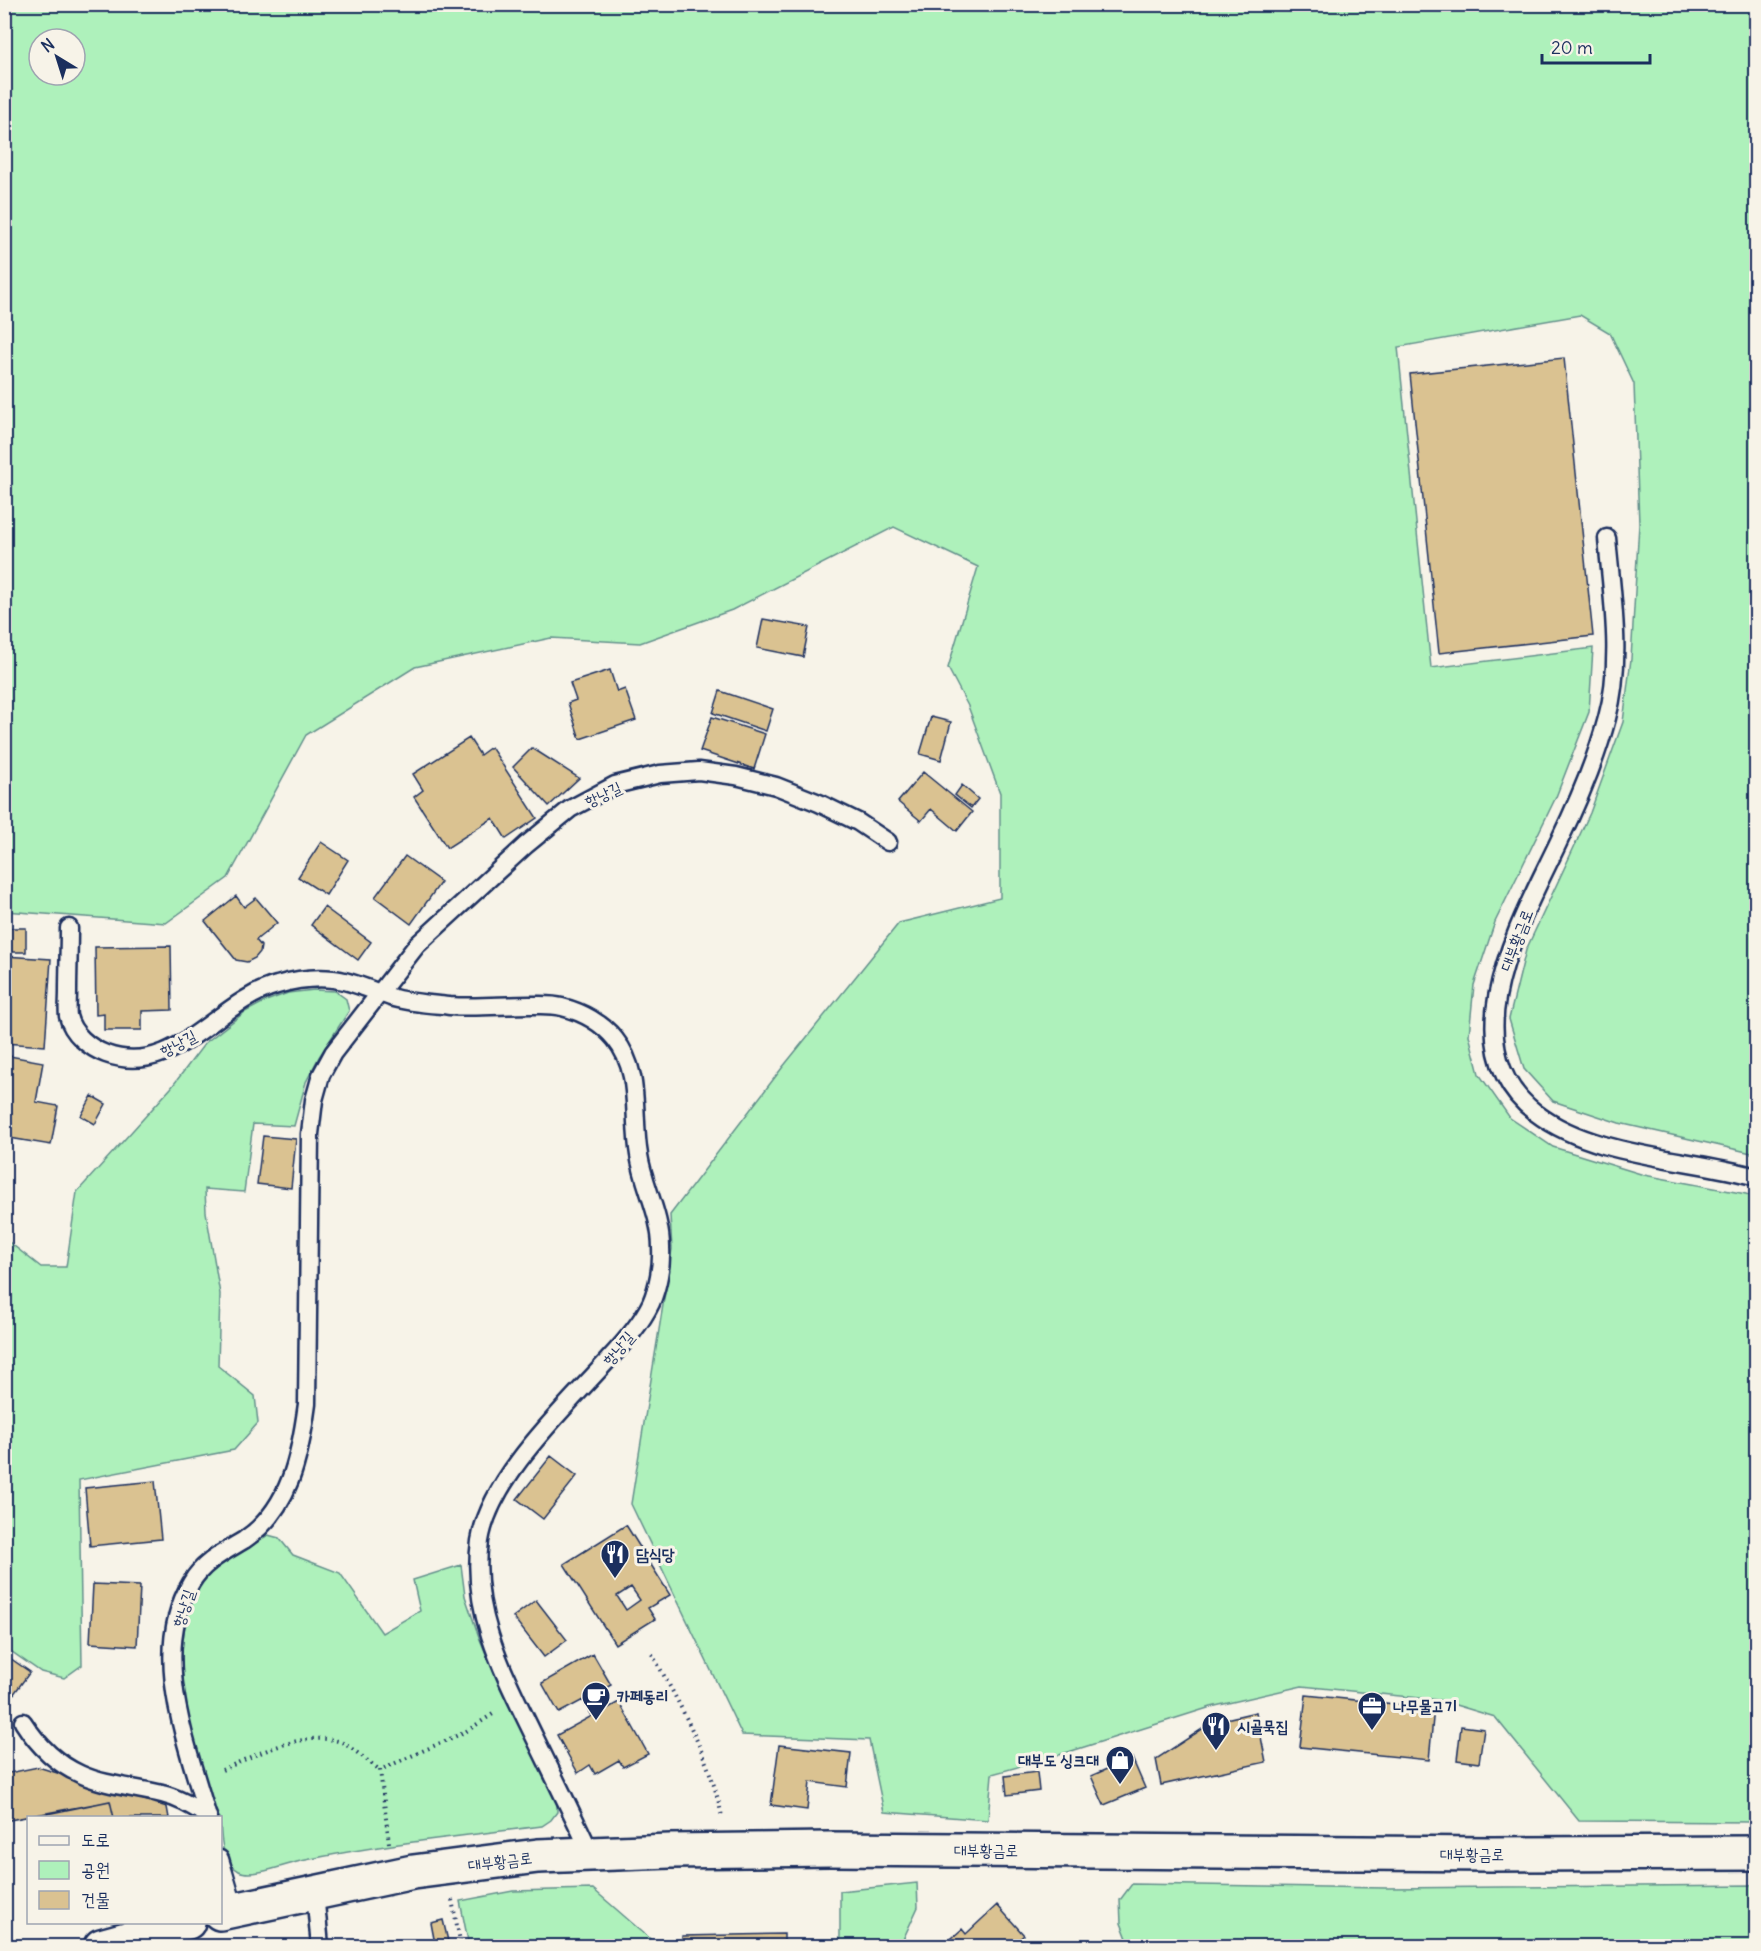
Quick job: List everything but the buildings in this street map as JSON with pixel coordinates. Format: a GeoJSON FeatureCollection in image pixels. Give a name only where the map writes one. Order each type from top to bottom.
{"type":"FeatureCollection","features":[{"type":"Feature","properties":{"kind":"main road","name":"대부황금로"},"geometry":{"type":"LineString","coordinates":[[228,1912],[392,1876],[538,1856],[729,1850],[1756,1853]]}},
{"type":"Feature","properties":{"kind":"main road"},"geometry":{"type":"LineString","coordinates":[[101,1947],[184,1924]]}},
{"type":"Feature","properties":{"kind":"lane","name":"대부황금로"},"geometry":{"type":"LineString","coordinates":[[1607,538],[1614,618],[1615,676],[1607,718],[1571,816],[1514,936],[1502,975],[1495,1012],[1496,1044],[1501,1071],[1516,1095],[1537,1114],[1565,1130],[1605,1145],[1756,1177]]}},
{"type":"Feature","properties":{"kind":"lane","name":"항낭길"},"geometry":{"type":"LineString","coordinates":[[208,1816],[180,1722],[173,1683],[172,1656],[176,1625],[182,1600],[192,1581],[208,1563],[246,1538],[266,1521],[281,1502],[302,1442],[307,1404],[310,1134],[314,1100],[321,1075],[333,1053],[417,945],[526,845],[570,809],[615,785],[660,774],[699,771],[736,776],[776,786],[819,803],[858,822],[888,842]]}},
{"type":"Feature","properties":{"kind":"lane","name":"항낭길"},"geometry":{"type":"LineString","coordinates":[[69,928],[68,1016],[74,1030],[87,1044],[121,1059],[140,1060],[161,1054],[186,1042],[253,994],[276,985],[305,980],[334,979],[420,1003],[454,1006],[558,1006],[601,1024],[618,1041],[629,1062],[634,1082],[638,1154],[658,1220],[662,1249],[652,1301],[637,1326],[508,1475],[492,1504],[481,1537],[478,1569],[485,1623],[499,1661],[591,1854]]}},
{"type":"Feature","properties":{"kind":"lane","name":"항낭길"},"geometry":{"type":"LineString","coordinates":[[23,1722],[46,1752],[80,1774],[102,1782],[171,1797],[206,1816]]}},
{"type":"Feature","properties":{"kind":"lane"},"geometry":{"type":"LineString","coordinates":[[222,1872],[228,1912]]}},
{"type":"Feature","properties":{"kind":"lane"},"geometry":{"type":"LineString","coordinates":[[315,1893],[320,1947]]}},
{"type":"Feature","properties":{"kind":"path"},"geometry":{"type":"LineString","coordinates":[[652,1654],[691,1727],[708,1770],[721,1811],[729,1850]]}},
{"type":"Feature","properties":{"kind":"path"},"geometry":{"type":"LineString","coordinates":[[380,1770],[465,1732],[516,1699]]}},
{"type":"Feature","properties":{"kind":"path"},"geometry":{"type":"LineString","coordinates":[[198,1781],[266,1750],[307,1739],[340,1741],[380,1770],[392,1876]]}},
{"type":"Feature","properties":{"kind":"path"},"geometry":{"type":"LineString","coordinates":[[451,1893],[460,1947]]}},
{"type":"Feature","properties":{"kind":"green space"},"geometry":{"type":"Polygon","coordinates":[[[4,5],[1756,5],[1756,1154],[1619,1123],[1553,1101],[1524,1069],[1509,1019],[1526,950],[1590,813],[1623,722],[1631,659],[1639,524],[1634,384],[1610,333],[1580,315],[1398,347],[1431,668],[1593,648],[1589,712],[1556,797],[1495,922],[1474,985],[1469,1035],[1479,1074],[1510,1118],[1553,1147],[1644,1175],[1746,1194],[1756,1199],[1756,1822],[1579,1821],[1495,1717],[1439,1700],[1302,1686],[1211,1707],[992,1774],[988,1820],[884,1812],[869,1740],[742,1735],[631,1504],[672,1249],[670,1215],[782,1068],[899,923],[1000,898],[1000,793],[968,706],[948,668],[978,567],[894,527],[732,610],[640,643],[551,638],[415,667],[306,735],[228,878],[166,923],[5,911],[4,5]]]}},
{"type":"Feature","properties":{"kind":"green space"},"geometry":{"type":"Polygon","coordinates":[[[314,990],[335,991],[346,999],[349,1011],[319,1057],[306,1082],[294,1126],[253,1124],[244,1192],[205,1189],[206,1212],[220,1294],[218,1366],[255,1396],[258,1423],[234,1450],[79,1480],[82,1665],[64,1678],[41,1672],[5,1647],[5,1239],[41,1267],[66,1267],[77,1192],[171,1088],[205,1043],[245,1012],[266,1001],[288,993],[314,990]]]}},
{"type":"Feature","properties":{"kind":"green space"},"geometry":{"type":"Polygon","coordinates":[[[268,1535],[279,1538],[293,1555],[340,1573],[382,1633],[420,1611],[413,1580],[461,1565],[465,1596],[479,1637],[499,1685],[557,1802],[557,1812],[551,1820],[542,1826],[361,1850],[301,1861],[261,1872],[245,1873],[233,1867],[223,1847],[222,1816],[215,1816],[198,1756],[184,1693],[182,1665],[184,1633],[190,1603],[203,1578],[225,1559],[268,1535]]]}},
{"type":"Feature","properties":{"kind":"green space"},"geometry":{"type":"Polygon","coordinates":[[[917,1883],[918,1907],[900,1946],[840,1946],[840,1891],[917,1883]]]}},
{"type":"Feature","properties":{"kind":"green space"},"geometry":{"type":"Polygon","coordinates":[[[1132,1884],[1386,1888],[1756,1885],[1756,1946],[1130,1946],[1121,1923],[1120,1900],[1132,1884]]]}},
{"type":"Feature","properties":{"kind":"green space"},"geometry":{"type":"Polygon","coordinates":[[[593,1889],[655,1943],[655,1946],[469,1946],[460,1901],[513,1891],[593,1889]]]}},
{"type":"Feature","properties":{"kind":"place","name":"담식당"},"geometry":{"type":"Point","coordinates":[615,1580]}},
{"type":"Feature","properties":{"kind":"place","name":"카페동리"},"geometry":{"type":"Point","coordinates":[596,1722]}},
{"type":"Feature","properties":{"kind":"place","name":"나무물고기"},"geometry":{"type":"Point","coordinates":[1372,1732]}},
{"type":"Feature","properties":{"kind":"place","name":"시골묵집"},"geometry":{"type":"Point","coordinates":[1216,1752]}},
{"type":"Feature","properties":{"kind":"place","name":"대부도 싱크대"},"geometry":{"type":"Point","coordinates":[1120,1786]}}]}
